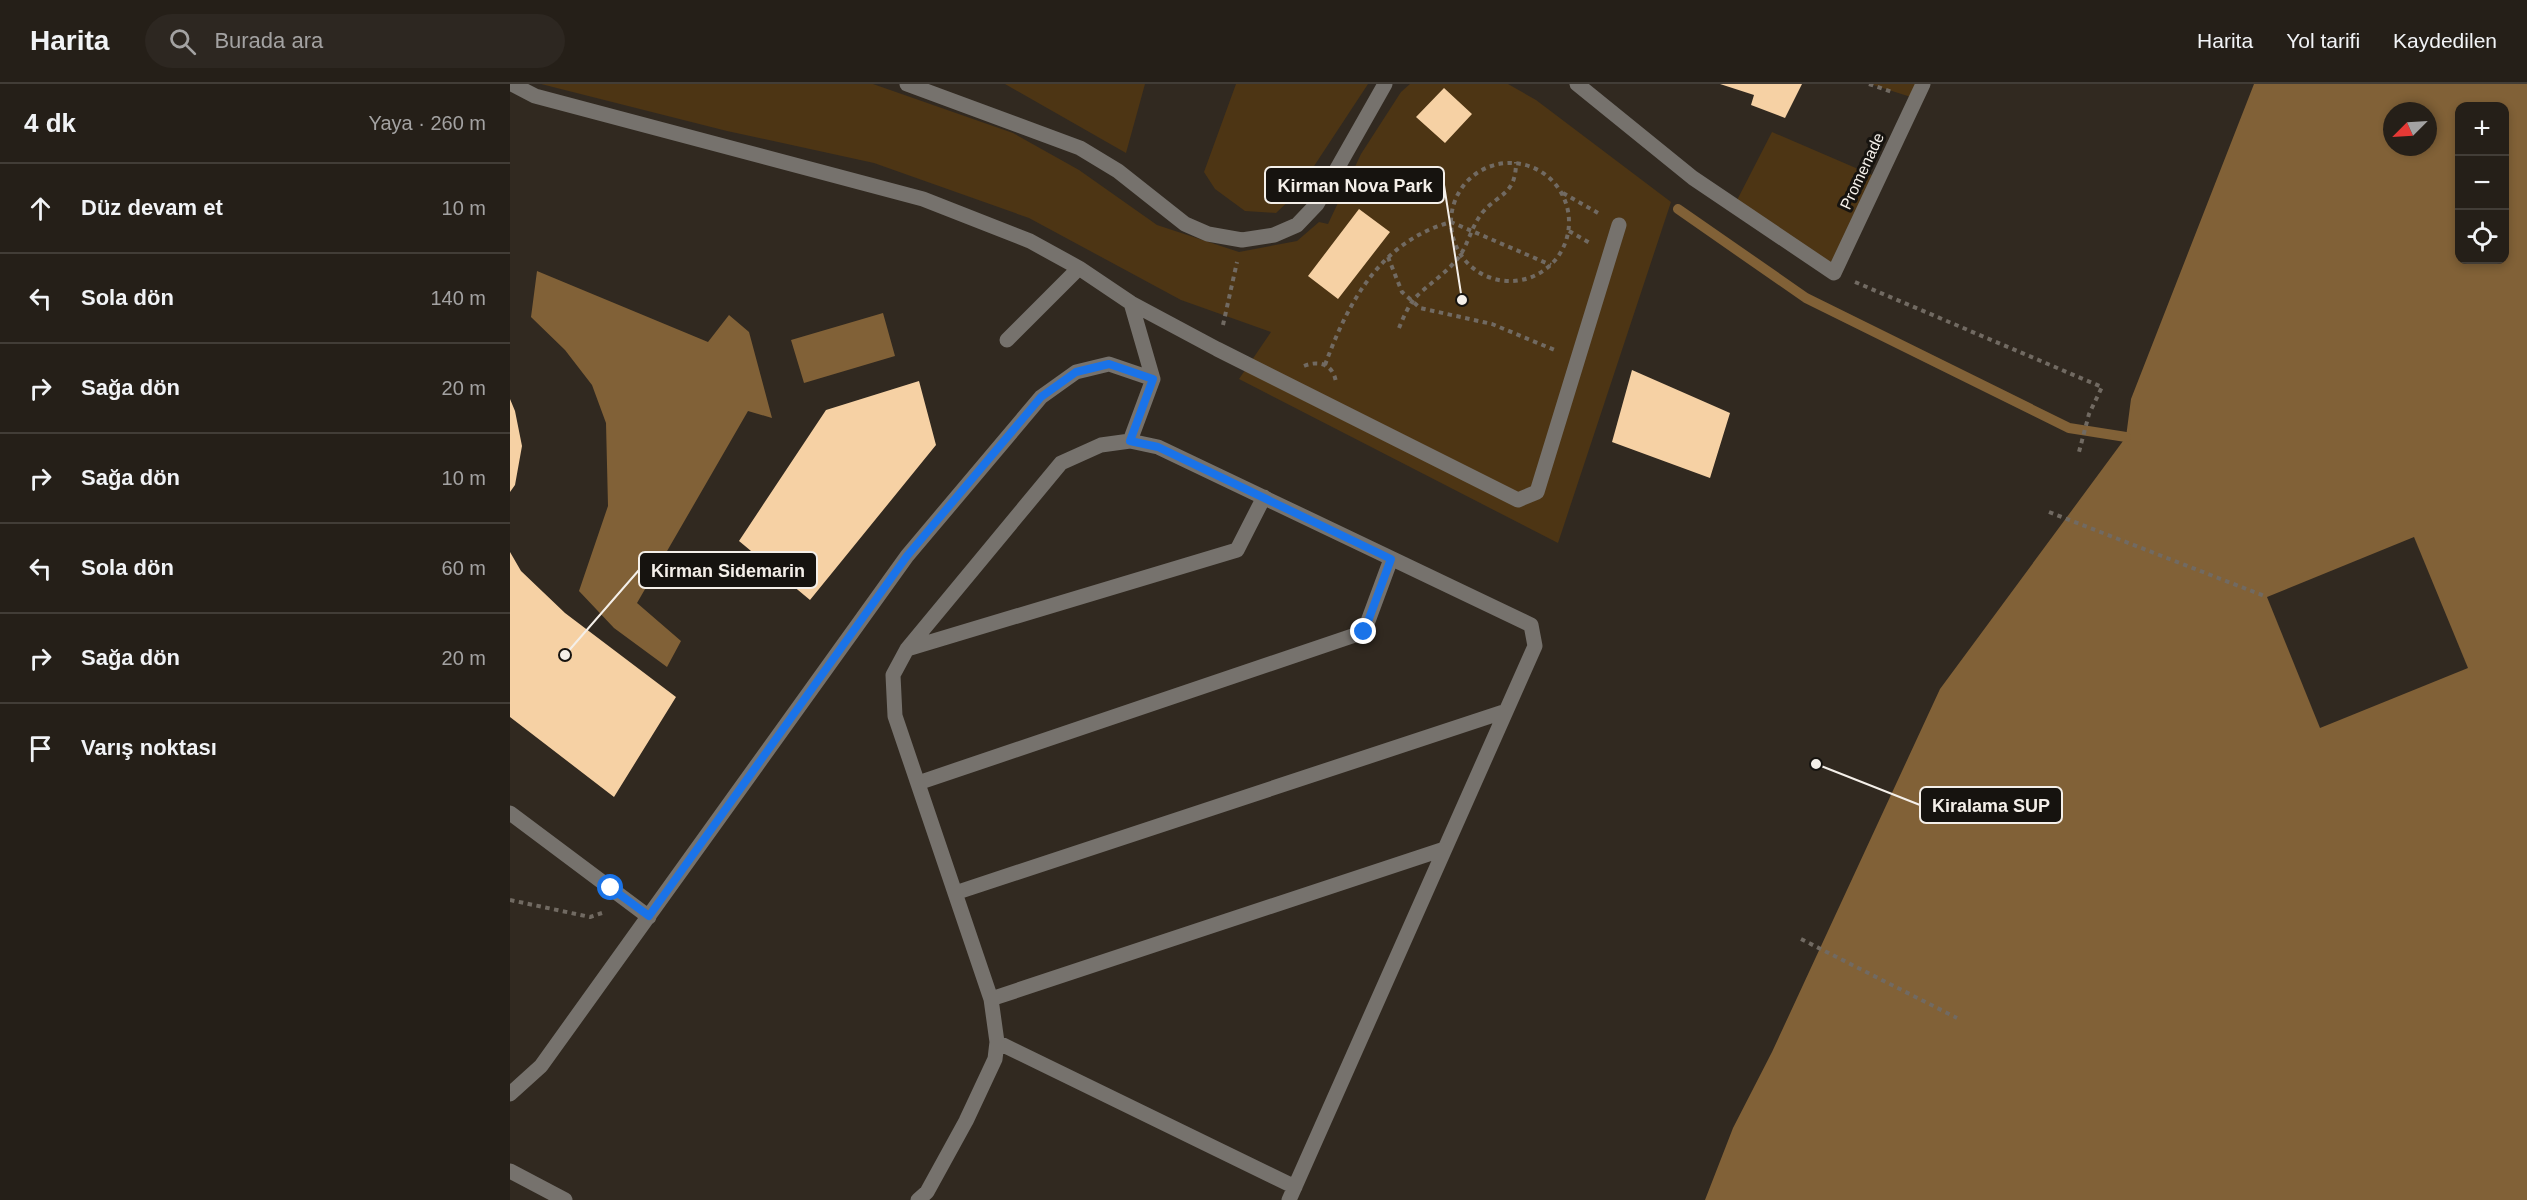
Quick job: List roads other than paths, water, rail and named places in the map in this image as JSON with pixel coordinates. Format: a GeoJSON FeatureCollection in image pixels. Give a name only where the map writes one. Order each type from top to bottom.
{"type":"FeatureCollection","features":[{"type":"Feature","properties":{"kind":"street"},"geometry":{"type":"LineString","coordinates":[[512,84],[535,96],[923,199],[1030,241],[1079,268],[1131,303],[1518,500],[1538,492],[1619,225]]}},
{"type":"Feature","properties":{"kind":"street"},"geometry":{"type":"LineString","coordinates":[[907,84],[1080,148],[1118,171],[1185,224],[1208,234],[1242,240],[1274,235],[1298,225],[1317,204],[1384,84]]}},
{"type":"Feature","properties":{"kind":"street","name":"Promenade"},"geometry":{"type":"LineString","coordinates":[[1577,84],[1693,178],[1834,273],[1923,84]]}},
{"type":"Feature","properties":{"kind":"street"},"geometry":{"type":"LineString","coordinates":[[1006,340],[1079,268]]}},
{"type":"Feature","properties":{"kind":"street"},"geometry":{"type":"LineString","coordinates":[[1130,441],[1153,379],[1131,303]]}},
{"type":"Feature","properties":{"kind":"street"},"geometry":{"type":"LineString","coordinates":[[510,1094],[541,1066],[907,556],[1041,397],[1076,372],[1109,364],[1153,379]]}},
{"type":"Feature","properties":{"kind":"street"},"geometry":{"type":"LineString","coordinates":[[918,1200],[927,1192],[966,1121],[995,1059],[997,1042],[991,999],[895,716],[893,675],[907,649],[1061,463],[1101,445],[1130,441],[1158,447],[1531,626],[1535,646],[1292,1193],[997,1042]]}},
{"type":"Feature","properties":{"kind":"street"},"geometry":{"type":"LineString","coordinates":[[907,649],[1237,550],[1264,497]]}},
{"type":"Feature","properties":{"kind":"street"},"geometry":{"type":"LineString","coordinates":[[918,783],[1364,632],[1391,559]]}},
{"type":"Feature","properties":{"kind":"street"},"geometry":{"type":"LineString","coordinates":[[955,893],[1506,711]]}},
{"type":"Feature","properties":{"kind":"street"},"geometry":{"type":"LineString","coordinates":[[510,813],[649,916]]}},
{"type":"Feature","properties":{"kind":"street"},"geometry":{"type":"LineString","coordinates":[[991,999],[1444,849]]}},
{"type":"Feature","properties":{"kind":"street"},"geometry":{"type":"LineString","coordinates":[[510,1171],[565,1200]]}},
{"type":"Feature","properties":{"kind":"waterway"},"geometry":{"type":"LineString","coordinates":[[1678,209],[1806,298],[2069,428],[2126,437]]}},
{"type":"Feature","properties":{"kind":"place","name":"Kirman Nova Park"},"geometry":{"type":"Point","coordinates":[1462,300]}},
{"type":"Feature","properties":{"kind":"place","name":"Kirman Sidemarin"},"geometry":{"type":"Point","coordinates":[565,655]}},
{"type":"Feature","properties":{"kind":"place","name":"Kiralama SUP"},"geometry":{"type":"Point","coordinates":[1816,764]}}]}
